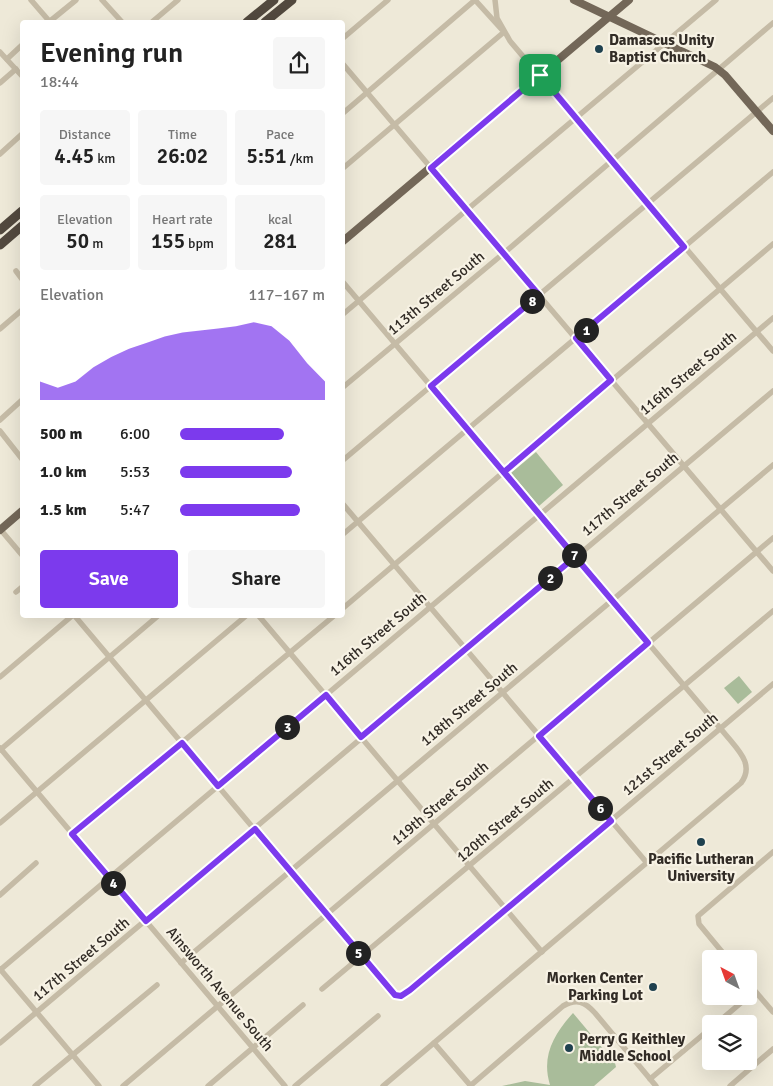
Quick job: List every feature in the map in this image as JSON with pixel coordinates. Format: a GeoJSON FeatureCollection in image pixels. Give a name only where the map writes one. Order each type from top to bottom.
{"type":"FeatureCollection","features":[{"type":"Feature","properties":{"kind":"highway"},"geometry":{"type":"LineString","coordinates":[[249,20],[274,0]]}},
{"type":"Feature","properties":{"kind":"highway"},"geometry":{"type":"LineString","coordinates":[[268,20],[292,0]]}},
{"type":"Feature","properties":{"kind":"highway"},"geometry":{"type":"LineString","coordinates":[[0,230],[20,213]]}},
{"type":"Feature","properties":{"kind":"highway"},"geometry":{"type":"LineString","coordinates":[[0,245],[20,228]]}},
{"type":"Feature","properties":{"kind":"main road"},"geometry":{"type":"LineString","coordinates":[[574,0],[718,70],[725,75],[773,131]]}},
{"type":"Feature","properties":{"kind":"main road"},"geometry":{"type":"LineString","coordinates":[[345,240],[629,0]]}},
{"type":"Feature","properties":{"kind":"main road"},"geometry":{"type":"LineString","coordinates":[[0,530],[20,513]]}},
{"type":"Feature","properties":{"kind":"street"},"geometry":{"type":"LineString","coordinates":[[32,0],[48,20]]}},
{"type":"Feature","properties":{"kind":"street"},"geometry":{"type":"LineString","coordinates":[[52,20],[76,0]]}},
{"type":"Feature","properties":{"kind":"street"},"geometry":{"type":"LineString","coordinates":[[102,0],[120,20]]}},
{"type":"Feature","properties":{"kind":"street"},"geometry":{"type":"LineString","coordinates":[[154,20],[178,0]]}},
{"type":"Feature","properties":{"kind":"street"},"geometry":{"type":"LineString","coordinates":[[345,36],[388,0]]}},
{"type":"Feature","properties":{"kind":"street"},"geometry":{"type":"LineString","coordinates":[[345,111],[475,0],[773,351]]}},
{"type":"Feature","properties":{"kind":"street"},"geometry":{"type":"LineString","coordinates":[[495,0],[497,18],[504,32]]}},
{"type":"Feature","properties":{"kind":"street"},"geometry":{"type":"LineString","coordinates":[[345,313],[716,0]]}},
{"type":"Feature","properties":{"kind":"street","name":"113th Street South"},"geometry":{"type":"LineString","coordinates":[[345,385],[773,24]]}},
{"type":"Feature","properties":{"kind":"street"},"geometry":{"type":"LineString","coordinates":[[345,166],[504,32]]}},
{"type":"Feature","properties":{"kind":"street"},"geometry":{"type":"LineString","coordinates":[[7,58],[20,47]]}},
{"type":"Feature","properties":{"kind":"street"},"geometry":{"type":"LineString","coordinates":[[0,52],[20,73]]}},
{"type":"Feature","properties":{"kind":"street"},"geometry":{"type":"LineString","coordinates":[[345,66],[773,571]]}},
{"type":"Feature","properties":{"kind":"street"},"geometry":{"type":"LineString","coordinates":[[0,83],[16,68]]}},
{"type":"Feature","properties":{"kind":"street"},"geometry":{"type":"LineString","coordinates":[[345,458],[773,98]]}},
{"type":"Feature","properties":{"kind":"street"},"geometry":{"type":"LineString","coordinates":[[0,154],[20,136]]}},
{"type":"Feature","properties":{"kind":"street"},"geometry":{"type":"LineString","coordinates":[[345,533],[773,172]]}},
{"type":"Feature","properties":{"kind":"street"},"geometry":{"type":"LineString","coordinates":[[345,606],[773,244]]}},
{"type":"Feature","properties":{"kind":"street"},"geometry":{"type":"LineString","coordinates":[[16,271],[20,276]]}},
{"type":"Feature","properties":{"kind":"street"},"geometry":{"type":"LineString","coordinates":[[345,285],[720,728],[743,757],[747,769],[746,777],[741,783],[383,1086]]}},
{"type":"Feature","properties":{"kind":"street"},"geometry":{"type":"LineString","coordinates":[[0,330],[20,312]]}},
{"type":"Feature","properties":{"kind":"street","name":"116th Street South"},"geometry":{"type":"LineString","coordinates":[[0,969],[773,318]]}},
{"type":"Feature","properties":{"kind":"street","name":"117th Street South"},"geometry":{"type":"LineString","coordinates":[[0,1043],[773,391]]}},
{"type":"Feature","properties":{"kind":"street"},"geometry":{"type":"LineString","coordinates":[[0,420],[20,402]]}},
{"type":"Feature","properties":{"kind":"street"},"geometry":{"type":"LineString","coordinates":[[0,431],[20,456]]}},
{"type":"Feature","properties":{"kind":"street","name":"118th Street South"},"geometry":{"type":"LineString","coordinates":[[181,963],[773,465]]}},
{"type":"Feature","properties":{"kind":"street"},"geometry":{"type":"LineString","coordinates":[[345,507],[647,864]]}},
{"type":"Feature","properties":{"kind":"street"},"geometry":{"type":"LineString","coordinates":[[0,530],[20,553]]}},
{"type":"Feature","properties":{"kind":"street","name":"119th Street South"},"geometry":{"type":"LineString","coordinates":[[123,1086],[773,538]]}},
{"type":"Feature","properties":{"kind":"street"},"geometry":{"type":"LineString","coordinates":[[16,592],[20,589]]}},
{"type":"Feature","properties":{"kind":"street","name":"120th Street South"},"geometry":{"type":"LineString","coordinates":[[322,989],[773,611]]}},
{"type":"Feature","properties":{"kind":"street"},"geometry":{"type":"LineString","coordinates":[[0,677],[70,618]]}},
{"type":"Feature","properties":{"kind":"street"},"geometry":{"type":"LineString","coordinates":[[76,618],[361,956]]}},
{"type":"Feature","properties":{"kind":"street"},"geometry":{"type":"LineString","coordinates":[[0,749],[155,618]]}},
{"type":"Feature","properties":{"kind":"street"},"geometry":{"type":"LineString","coordinates":[[0,823],[243,618]]}},
{"type":"Feature","properties":{"kind":"street"},"geometry":{"type":"LineString","coordinates":[[261,618],[542,952]]}},
{"type":"Feature","properties":{"kind":"street"},"geometry":{"type":"LineString","coordinates":[[72,834],[331,618]]}},
{"type":"Feature","properties":{"kind":"street","name":"121st Street South"},"geometry":{"type":"LineString","coordinates":[[361,956],[390,990],[398,996],[407,993],[773,684]]}},
{"type":"Feature","properties":{"kind":"street","name":"Ainsworth Avenue South"},"geometry":{"type":"LineString","coordinates":[[0,749],[285,1086]]}},
{"type":"Feature","properties":{"kind":"street"},"geometry":{"type":"LineString","coordinates":[[721,950],[699,924],[698,916],[773,852]]}},
{"type":"Feature","properties":{"kind":"street"},"geometry":{"type":"LineString","coordinates":[[0,895],[36,863]]}},
{"type":"Feature","properties":{"kind":"street"},"geometry":{"type":"LineString","coordinates":[[0,969],[98,1086]]}},
{"type":"Feature","properties":{"kind":"street"},"geometry":{"type":"LineString","coordinates":[[36,1086],[157,985]]}},
{"type":"Feature","properties":{"kind":"street"},"geometry":{"type":"LineString","coordinates":[[758,994],[773,1012]]}},
{"type":"Feature","properties":{"kind":"street"},"geometry":{"type":"LineString","coordinates":[[434,1043],[470,1086],[564,1006],[575,1001],[584,1002],[592,1009],[656,1086]]}},
{"type":"Feature","properties":{"kind":"street"},"geometry":{"type":"LineString","coordinates":[[208,1086],[303,1005]]}},
{"type":"Feature","properties":{"kind":"street"},"geometry":{"type":"LineString","coordinates":[[727,1015],[738,1005]]}},
{"type":"Feature","properties":{"kind":"street"},"geometry":{"type":"LineString","coordinates":[[295,1086],[378,1016]]}},
{"type":"Feature","properties":{"kind":"street"},"geometry":{"type":"LineString","coordinates":[[650,1079],[702,1036]]}},
{"type":"Feature","properties":{"kind":"street"},"geometry":{"type":"LineString","coordinates":[[730,1086],[773,1050]]}},
{"type":"Feature","properties":{"kind":"green space"},"geometry":{"type":"Polygon","coordinates":[[[536,452],[563,485],[539,506],[511,473],[536,452]]]}},
{"type":"Feature","properties":{"kind":"green space"},"geometry":{"type":"Polygon","coordinates":[[[739,676],[752,692],[738,704],[724,688],[739,676]]]}},
{"type":"Feature","properties":{"kind":"green space"},"geometry":{"type":"Polygon","coordinates":[[[573,1013],[615,1063],[616,1067],[594,1086],[502,1086],[525,1081],[550,1085],[547,1064],[548,1055],[555,1037],[573,1013]]]}},
{"type":"Feature","properties":{"kind":"place","name":"Damascus Unity Baptist Church"},"geometry":{"type":"Point","coordinates":[599,49]}},
{"type":"Feature","properties":{"kind":"place","name":"Pacific Lutheran University"},"geometry":{"type":"Point","coordinates":[701,842]}},
{"type":"Feature","properties":{"kind":"place","name":"Morken Center Parking Lot"},"geometry":{"type":"Point","coordinates":[653,987]}},
{"type":"Feature","properties":{"kind":"place","name":"Perry G Keithley Middle School"},"geometry":{"type":"Point","coordinates":[569,1048]}},
{"type":"Feature","properties":{"kind":"route"},"geometry":{"type":"LineString","coordinates":[[540,75],[431,168],[539,295],[431,386],[504,472],[648,643],[539,736],[611,821],[401,996],[395,995],[255,829],[146,921],[72,834],[182,743],[218,786],[326,695],[361,737],[575,557],[504,472],[611,380],[576,338],[684,247],[540,75]]}}]}
